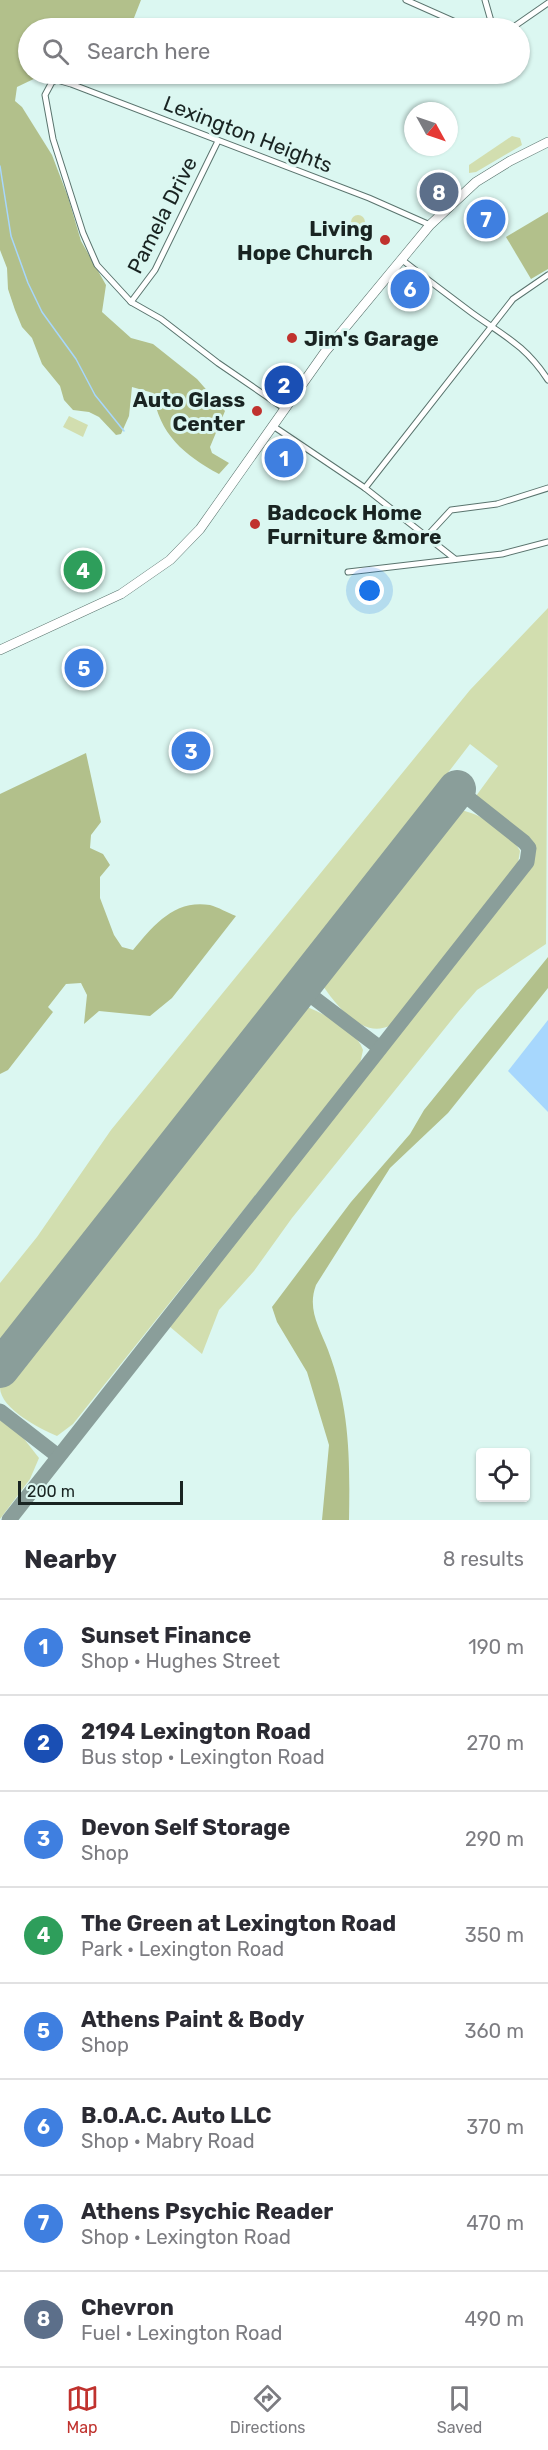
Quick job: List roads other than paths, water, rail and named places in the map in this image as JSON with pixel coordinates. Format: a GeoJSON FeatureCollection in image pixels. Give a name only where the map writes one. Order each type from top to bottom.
{"type":"FeatureCollection","features":[{"type":"Feature","properties":{"kind":"highway"},"geometry":{"type":"LineString","coordinates":[[0,650],[121,594],[153,574],[200,529],[325,352],[430,225],[454,200],[483,177],[548,142]]}},
{"type":"Feature","properties":{"kind":"street"},"geometry":{"type":"LineString","coordinates":[[406,0],[446,18]]}},
{"type":"Feature","properties":{"kind":"street"},"geometry":{"type":"LineString","coordinates":[[485,0],[491,18]]}},
{"type":"Feature","properties":{"kind":"street"},"geometry":{"type":"LineString","coordinates":[[526,18],[548,3]]}},
{"type":"Feature","properties":{"kind":"street","name":"Lexington Heights"},"geometry":{"type":"LineString","coordinates":[[51,84],[45,95],[53,139],[83,234],[97,265],[131,302],[161,319],[218,363],[285,409]]}},
{"type":"Feature","properties":{"kind":"street","name":"Lexington Heights"},"geometry":{"type":"LineString","coordinates":[[71,84],[367,197],[430,225]]}},
{"type":"Feature","properties":{"kind":"street","name":"Pamela Drive"},"geometry":{"type":"LineString","coordinates":[[131,302],[155,270],[218,141]]}},
{"type":"Feature","properties":{"kind":"street"},"geometry":{"type":"LineString","coordinates":[[401,259],[491,326],[520,344],[534,359],[548,380]]}},
{"type":"Feature","properties":{"kind":"street"},"geometry":{"type":"LineString","coordinates":[[365,488],[516,296],[548,275]]}},
{"type":"Feature","properties":{"kind":"street"},"geometry":{"type":"LineString","coordinates":[[273,426],[365,488],[455,559]]}},
{"type":"Feature","properties":{"kind":"street"},"geometry":{"type":"LineString","coordinates":[[427,536],[451,510],[497,504],[548,488]]}},
{"type":"Feature","properties":{"kind":"street"},"geometry":{"type":"LineString","coordinates":[[348,572],[502,554],[548,542]]}},
{"type":"Feature","properties":{"kind":"water"},"geometry":{"type":"Polygon","coordinates":[[[548,1020],[548,1112],[508,1071],[548,1020]]]}},
{"type":"Feature","properties":{"kind":"waterway"},"geometry":{"type":"LineString","coordinates":[[0,166],[11,236],[28,283],[42,312],[76,359],[95,395],[124,431]]}},
{"type":"Feature","properties":{"kind":"place","name":"Chevron"},"geometry":{"type":"Point","coordinates":[439,192]}},
{"type":"Feature","properties":{"kind":"place","name":"Athens Psychic Reader"},"geometry":{"type":"Point","coordinates":[486,219]}},
{"type":"Feature","properties":{"kind":"place","name":"Living Hope Church"},"geometry":{"type":"Point","coordinates":[385,240]}},
{"type":"Feature","properties":{"kind":"place","name":"B.O.A.C. Auto LLC"},"geometry":{"type":"Point","coordinates":[410,289]}},
{"type":"Feature","properties":{"kind":"place","name":"Jim's Garage"},"geometry":{"type":"Point","coordinates":[292,338]}},
{"type":"Feature","properties":{"kind":"place","name":"2194 Lexington Road"},"geometry":{"type":"Point","coordinates":[284,385]}},
{"type":"Feature","properties":{"kind":"place","name":"Auto Glass Center"},"geometry":{"type":"Point","coordinates":[257,411]}},
{"type":"Feature","properties":{"kind":"place","name":"Sunset Finance"},"geometry":{"type":"Point","coordinates":[284,458]}},
{"type":"Feature","properties":{"kind":"place","name":"Badcock Home Furniture &more"},"geometry":{"type":"Point","coordinates":[255,524]}},
{"type":"Feature","properties":{"kind":"place","name":"The Green at Lexington Road"},"geometry":{"type":"Point","coordinates":[83,570]}},
{"type":"Feature","properties":{"kind":"place","name":"Athens Paint & Body"},"geometry":{"type":"Point","coordinates":[84,668]}},
{"type":"Feature","properties":{"kind":"place","name":"Devon Self Storage"},"geometry":{"type":"Point","coordinates":[191,751]}}]}
